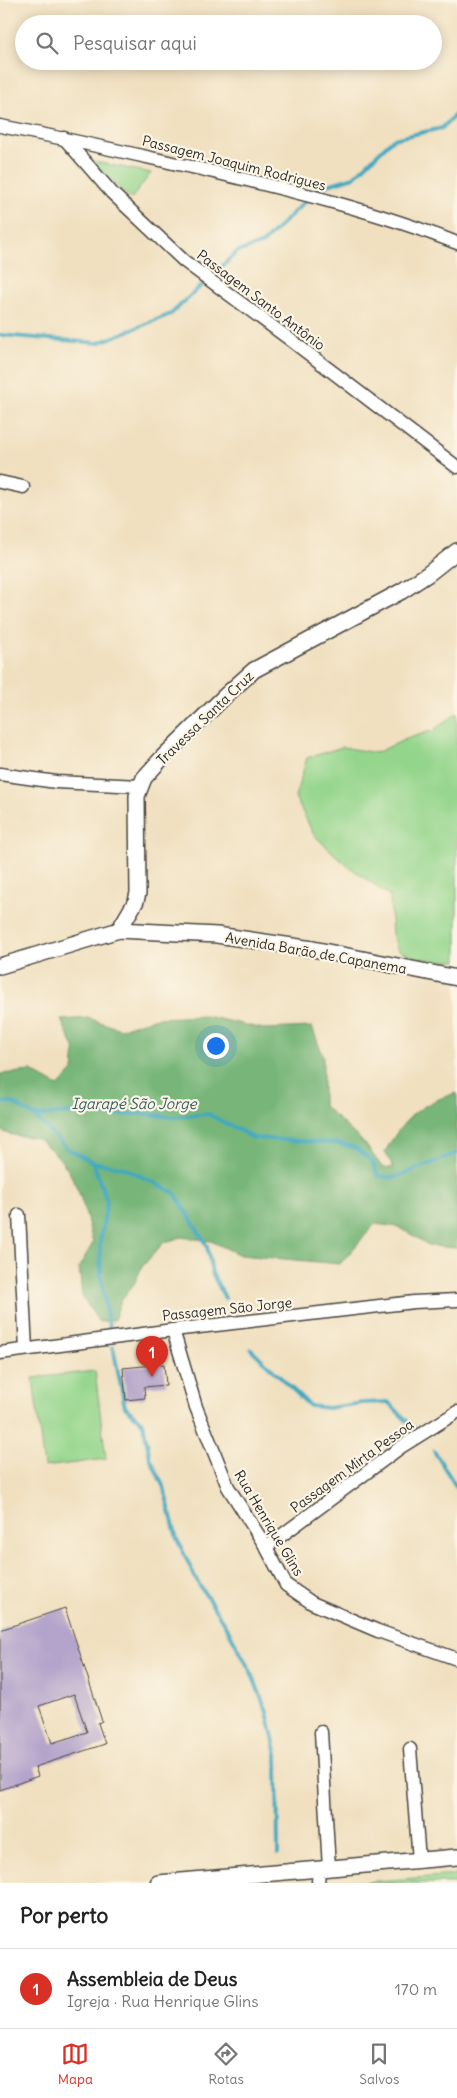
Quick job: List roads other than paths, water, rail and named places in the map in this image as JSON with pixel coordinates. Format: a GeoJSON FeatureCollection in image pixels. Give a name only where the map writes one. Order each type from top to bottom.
{"type":"FeatureCollection","features":[{"type":"Feature","properties":{"kind":"street","name":"Passagem Joaquim Rodrigues"},"geometry":{"type":"LineString","coordinates":[[0,126],[64,138],[272,186],[417,227],[457,243]]}},
{"type":"Feature","properties":{"kind":"street","name":"Passagem Santo Antônio"},"geometry":{"type":"LineString","coordinates":[[64,138],[112,193],[184,261],[457,467]]}},
{"type":"Feature","properties":{"kind":"street"},"geometry":{"type":"LineString","coordinates":[[0,482],[23,487]]}},
{"type":"Feature","properties":{"kind":"street","name":"Travessa Santa Cruz"},"geometry":{"type":"LineString","coordinates":[[140,786],[144,778],[195,724],[250,674],[285,652],[402,591],[428,574],[457,551]]}},
{"type":"Feature","properties":{"kind":"street"},"geometry":{"type":"LineString","coordinates":[[0,774],[56,782],[140,786],[137,804],[139,887],[136,901],[118,930]]}},
{"type":"Feature","properties":{"kind":"street","name":"Avenida Barão de Capanema"},"geometry":{"type":"LineString","coordinates":[[0,966],[118,930],[236,938],[313,949],[457,978]]}},
{"type":"Feature","properties":{"kind":"street"},"geometry":{"type":"LineString","coordinates":[[19,1216],[26,1349]]}},
{"type":"Feature","properties":{"kind":"street","name":"Passagem São Jorge"},"geometry":{"type":"LineString","coordinates":[[0,1352],[414,1302],[457,1300]]}},
{"type":"Feature","properties":{"kind":"street","name":"Rua Henrique Glins"},"geometry":{"type":"LineString","coordinates":[[173,1330],[196,1407],[228,1487],[266,1547],[286,1585],[312,1603],[378,1631],[457,1659]]}},
{"type":"Feature","properties":{"kind":"street","name":"Passagem Mirta Pessoa"},"geometry":{"type":"LineString","coordinates":[[266,1547],[401,1447],[457,1412]]}},
{"type":"Feature","properties":{"kind":"street"},"geometry":{"type":"LineString","coordinates":[[321,1732],[322,1873]]}},
{"type":"Feature","properties":{"kind":"street"},"geometry":{"type":"LineString","coordinates":[[410,1749],[419,1860]]}},
{"type":"Feature","properties":{"kind":"street"},"geometry":{"type":"LineString","coordinates":[[158,1883],[322,1873],[457,1857]]}},
{"type":"Feature","properties":{"kind":"waterway"},"geometry":{"type":"LineString","coordinates":[[313,193],[318,188],[354,177],[393,139],[442,128],[457,113]]}},
{"type":"Feature","properties":{"kind":"waterway"},"geometry":{"type":"LineString","coordinates":[[0,335],[98,343],[171,314],[237,252],[263,243],[308,198]]}},
{"type":"Feature","properties":{"kind":"waterway","name":"Igarapé São Jorge"},"geometry":{"type":"LineString","coordinates":[[0,1102],[13,1103],[34,1116],[72,1113],[146,1114],[174,1117],[208,1114],[254,1138],[342,1144],[356,1148],[372,1161],[378,1176],[394,1178],[457,1153]]}},
{"type":"Feature","properties":{"kind":"waterway"},"geometry":{"type":"LineString","coordinates":[[34,1116],[68,1149],[93,1162],[107,1202],[100,1242],[101,1278],[110,1332]]}},
{"type":"Feature","properties":{"kind":"waterway"},"geometry":{"type":"LineString","coordinates":[[93,1162],[124,1168],[175,1193],[207,1246],[212,1273],[225,1298]]}},
{"type":"Feature","properties":{"kind":"waterway"},"geometry":{"type":"LineString","coordinates":[[113,1347],[125,1407],[143,1423],[150,1458],[164,1488],[177,1539],[198,1583],[227,1628],[251,1672],[267,1712],[277,1755],[278,1854]]}},
{"type":"Feature","properties":{"kind":"waterway"},"geometry":{"type":"LineString","coordinates":[[251,1349],[310,1406],[328,1408],[362,1403],[388,1402],[419,1433]]}},
{"type":"Feature","properties":{"kind":"waterway"},"geometry":{"type":"LineString","coordinates":[[434,1451],[457,1488]]}},
{"type":"Feature","properties":{"kind":"place","name":"Assembleia de Deus"},"geometry":{"type":"Point","coordinates":[152,1377]}}]}
